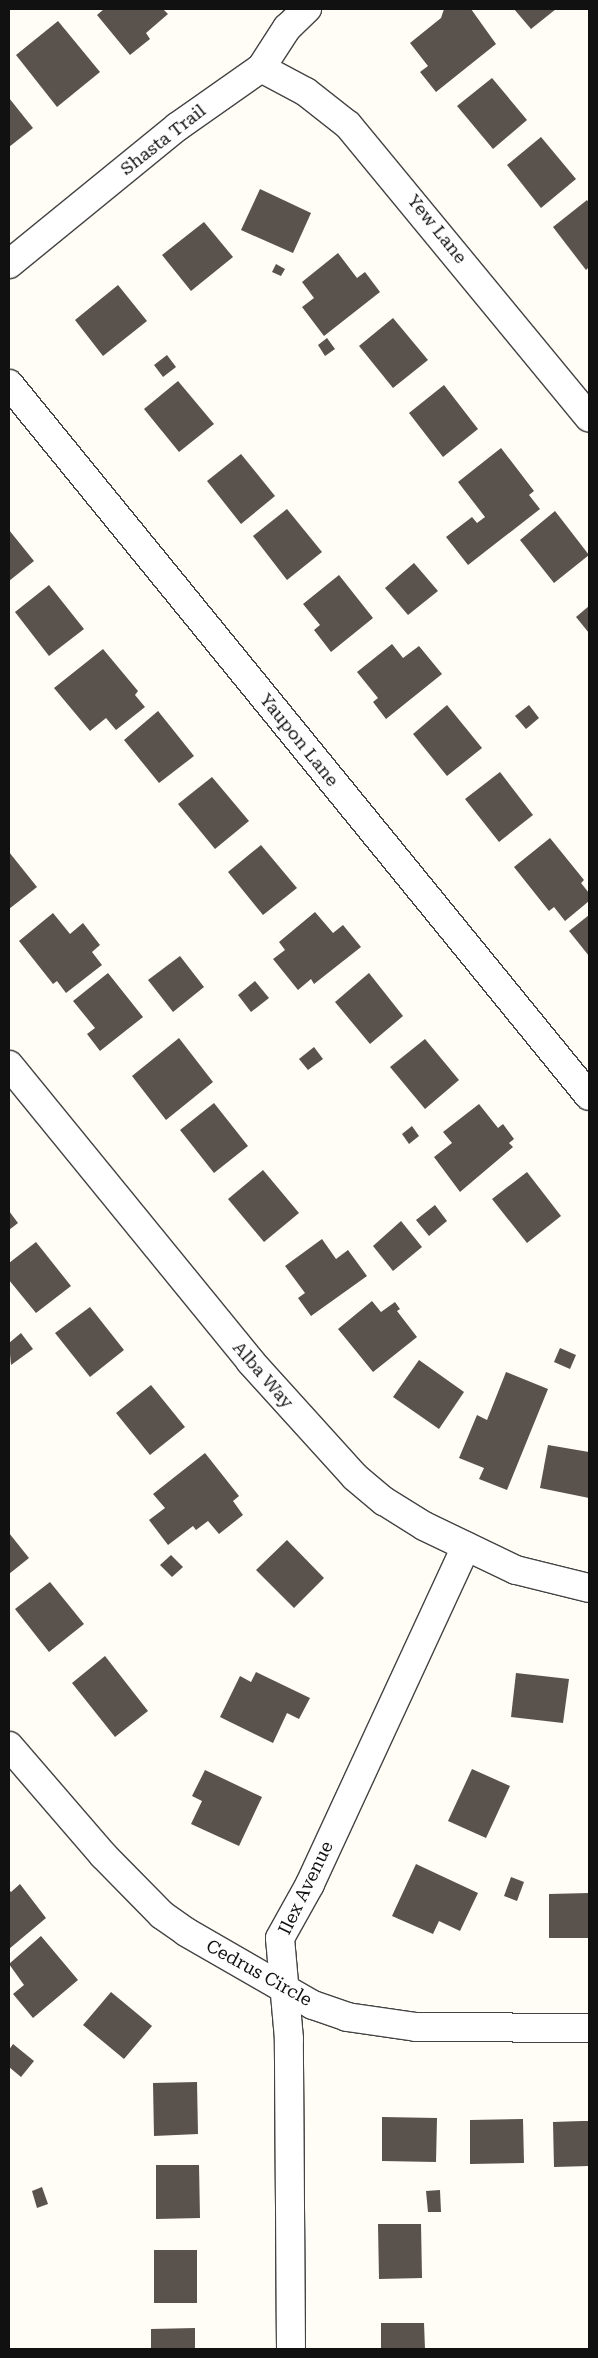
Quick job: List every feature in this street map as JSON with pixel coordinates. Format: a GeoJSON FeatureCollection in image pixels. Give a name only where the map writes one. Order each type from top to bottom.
{"type":"FeatureCollection","features":[{"type":"Feature","properties":{"kind":"street","name":"Shasta Trail"},"geometry":{"type":"LineString","coordinates":[[9,264],[177,127],[261,68],[287,28],[307,9]]}},
{"type":"Feature","properties":{"kind":"street","name":"Yew Lane"},"geometry":{"type":"LineString","coordinates":[[261,68],[306,92],[348,125],[589,417]]}},
{"type":"Feature","properties":{"kind":"street","name":"Yaupon Lane"},"geometry":{"type":"LineString","coordinates":[[9,384],[589,1096]]}},
{"type":"Feature","properties":{"kind":"street","name":"Alba Way"},"geometry":{"type":"LineString","coordinates":[[9,1065],[250,1361],[329,1452],[384,1501],[466,1546],[516,1570],[589,1588]]}},
{"type":"Feature","properties":{"kind":"street","name":"Ilex Avenue"},"geometry":{"type":"LineString","coordinates":[[291,2349],[288,2039],[280,1938],[310,1884],[466,1546]]}},
{"type":"Feature","properties":{"kind":"street","name":"Cedrus Circle"},"geometry":{"type":"LineString","coordinates":[[9,1746],[103,1855],[162,1915],[313,2005],[347,2017],[416,2028],[589,2028]]}},
{"type":"Feature","properties":{"kind":"building"},"geometry":{"type":"Polygon","coordinates":[[[104,9],[163,9],[168,14],[146,33],[150,39],[130,55],[97,15],[104,9]]]}},
{"type":"Feature","properties":{"kind":"building"},"geometry":{"type":"Polygon","coordinates":[[[444,9],[471,9],[496,44],[436,92],[420,72],[428,66],[410,43],[441,18],[444,9]]]}},
{"type":"Feature","properties":{"kind":"building"},"geometry":{"type":"Polygon","coordinates":[[[514,9],[556,9],[531,29],[514,9]]]}},
{"type":"Feature","properties":{"kind":"building"},"geometry":{"type":"Polygon","coordinates":[[[58,21],[100,72],[57,107],[16,55],[58,21]]]}},
{"type":"Feature","properties":{"kind":"building"},"geometry":{"type":"Polygon","coordinates":[[[492,78],[527,120],[493,149],[457,106],[492,78]]]}},
{"type":"Feature","properties":{"kind":"building"},"geometry":{"type":"Polygon","coordinates":[[[9,98],[33,128],[9,147],[9,98]]]}},
{"type":"Feature","properties":{"kind":"building"},"geometry":{"type":"Polygon","coordinates":[[[541,137],[576,179],[541,208],[507,165],[541,137]]]}},
{"type":"Feature","properties":{"kind":"building"},"geometry":{"type":"Polygon","coordinates":[[[260,189],[311,213],[293,253],[241,230],[260,189]]]}},
{"type":"Feature","properties":{"kind":"building"},"geometry":{"type":"Polygon","coordinates":[[[587,200],[589,203],[589,267],[586,270],[553,227],[587,200]]]}},
{"type":"Feature","properties":{"kind":"building"},"geometry":{"type":"Polygon","coordinates":[[[204,222],[233,257],[191,291],[162,255],[204,222]]]}},
{"type":"Feature","properties":{"kind":"building"},"geometry":{"type":"Polygon","coordinates":[[[338,253],[357,278],[365,272],[380,292],[324,336],[302,307],[314,298],[302,282],[338,253]]]}},
{"type":"Feature","properties":{"kind":"building"},"geometry":{"type":"Polygon","coordinates":[[[276,264],[285,269],[281,276],[272,272],[276,264]]]}},
{"type":"Feature","properties":{"kind":"building"},"geometry":{"type":"Polygon","coordinates":[[[118,285],[147,321],[103,356],[75,320],[118,285]]]}},
{"type":"Feature","properties":{"kind":"building"},"geometry":{"type":"Polygon","coordinates":[[[393,318],[428,360],[393,388],[359,346],[393,318]]]}},
{"type":"Feature","properties":{"kind":"building"},"geometry":{"type":"Polygon","coordinates":[[[327,338],[335,349],[325,356],[318,345],[327,338]]]}},
{"type":"Feature","properties":{"kind":"building"},"geometry":{"type":"Polygon","coordinates":[[[167,355],[176,367],[163,377],[154,365],[167,355]]]}},
{"type":"Feature","properties":{"kind":"building"},"geometry":{"type":"Polygon","coordinates":[[[178,381],[214,424],[179,452],[144,409],[178,381]]]}},
{"type":"Feature","properties":{"kind":"building"},"geometry":{"type":"Polygon","coordinates":[[[444,385],[478,429],[443,457],[409,413],[444,385]]]}},
{"type":"Feature","properties":{"kind":"building"},"geometry":{"type":"Polygon","coordinates":[[[501,448],[534,491],[529,495],[540,509],[468,565],[446,537],[472,517],[477,523],[485,517],[458,482],[501,448]]]}},
{"type":"Feature","properties":{"kind":"building"},"geometry":{"type":"Polygon","coordinates":[[[241,454],[275,496],[241,524],[207,481],[241,454]]]}},
{"type":"Feature","properties":{"kind":"building"},"geometry":{"type":"Polygon","coordinates":[[[287,509],[322,552],[287,580],[253,536],[287,509]]]}},
{"type":"Feature","properties":{"kind":"building"},"geometry":{"type":"Polygon","coordinates":[[[555,511],[589,555],[554,583],[520,540],[555,511]]]}},
{"type":"Feature","properties":{"kind":"building"},"geometry":{"type":"Polygon","coordinates":[[[9,530],[34,561],[9,581],[9,530]]]}},
{"type":"Feature","properties":{"kind":"building"},"geometry":{"type":"Polygon","coordinates":[[[414,563],[438,591],[408,615],[385,588],[414,563]]]}},
{"type":"Feature","properties":{"kind":"building"},"geometry":{"type":"Polygon","coordinates":[[[339,575],[373,618],[331,652],[314,630],[320,625],[303,604],[339,575]]]}},
{"type":"Feature","properties":{"kind":"building"},"geometry":{"type":"Polygon","coordinates":[[[49,585],[84,629],[49,656],[15,612],[49,585]]]}},
{"type":"Feature","properties":{"kind":"building"},"geometry":{"type":"Polygon","coordinates":[[[589,606],[589,633],[576,617],[589,606]]]}},
{"type":"Feature","properties":{"kind":"building"},"geometry":{"type":"Polygon","coordinates":[[[392,644],[403,658],[419,646],[442,674],[386,719],[373,702],[378,698],[357,672],[392,644]]]}},
{"type":"Feature","properties":{"kind":"building"},"geometry":{"type":"Polygon","coordinates":[[[103,649],[138,691],[135,695],[145,707],[116,730],[106,718],[90,731],[54,688],[103,649]]]}},
{"type":"Feature","properties":{"kind":"building"},"geometry":{"type":"Polygon","coordinates":[[[447,705],[482,748],[447,776],[413,734],[447,705]]]}},
{"type":"Feature","properties":{"kind":"building"},"geometry":{"type":"Polygon","coordinates":[[[529,705],[539,718],[526,729],[515,716],[529,705]]]}},
{"type":"Feature","properties":{"kind":"building"},"geometry":{"type":"Polygon","coordinates":[[[158,711],[194,756],[159,783],[124,740],[158,711]]]}},
{"type":"Feature","properties":{"kind":"building"},"geometry":{"type":"Polygon","coordinates":[[[500,772],[533,815],[499,842],[465,799],[500,772]]]}},
{"type":"Feature","properties":{"kind":"building"},"geometry":{"type":"Polygon","coordinates":[[[212,777],[249,821],[215,849],[178,804],[212,777]]]}},
{"type":"Feature","properties":{"kind":"building"},"geometry":{"type":"Polygon","coordinates":[[[550,838],[584,880],[581,883],[589,893],[589,901],[565,921],[554,907],[549,911],[514,867],[550,838]]]}},
{"type":"Feature","properties":{"kind":"building"},"geometry":{"type":"Polygon","coordinates":[[[261,845],[297,888],[263,915],[228,872],[261,845]]]}},
{"type":"Feature","properties":{"kind":"building"},"geometry":{"type":"Polygon","coordinates":[[[9,852],[37,887],[9,909],[9,852]]]}},
{"type":"Feature","properties":{"kind":"building"},"geometry":{"type":"Polygon","coordinates":[[[315,912],[333,933],[343,925],[361,947],[314,984],[311,979],[298,990],[273,959],[285,950],[279,942],[315,912]]]}},
{"type":"Feature","properties":{"kind":"building"},"geometry":{"type":"Polygon","coordinates":[[[53,913],[70,934],[83,923],[100,945],[92,952],[102,965],[66,993],[57,981],[53,984],[19,941],[53,913]]]}},
{"type":"Feature","properties":{"kind":"building"},"geometry":{"type":"Polygon","coordinates":[[[589,915],[589,956],[569,931],[589,915]]]}},
{"type":"Feature","properties":{"kind":"building"},"geometry":{"type":"Polygon","coordinates":[[[180,956],[204,987],[173,1012],[148,980],[180,956]]]}},
{"type":"Feature","properties":{"kind":"building"},"geometry":{"type":"Polygon","coordinates":[[[108,973],[143,1017],[100,1051],[87,1034],[95,1028],[73,1001],[108,973]]]}},
{"type":"Feature","properties":{"kind":"building"},"geometry":{"type":"Polygon","coordinates":[[[369,973],[403,1016],[370,1044],[335,1002],[369,973]]]}},
{"type":"Feature","properties":{"kind":"building"},"geometry":{"type":"Polygon","coordinates":[[[255,981],[269,998],[251,1012],[238,995],[255,981]]]}},
{"type":"Feature","properties":{"kind":"building"},"geometry":{"type":"Polygon","coordinates":[[[179,1038],[213,1082],[166,1120],[132,1076],[179,1038]]]}},
{"type":"Feature","properties":{"kind":"building"},"geometry":{"type":"Polygon","coordinates":[[[425,1039],[459,1080],[425,1109],[390,1067],[425,1039]]]}},
{"type":"Feature","properties":{"kind":"building"},"geometry":{"type":"Polygon","coordinates":[[[314,1047],[323,1059],[308,1070],[299,1059],[314,1047]]]}},
{"type":"Feature","properties":{"kind":"building"},"geometry":{"type":"Polygon","coordinates":[[[214,1103],[248,1146],[214,1173],[180,1130],[214,1103]]]}},
{"type":"Feature","properties":{"kind":"building"},"geometry":{"type":"Polygon","coordinates":[[[479,1104],[498,1128],[503,1124],[514,1139],[509,1143],[513,1147],[460,1192],[434,1157],[452,1143],[443,1132],[479,1104]]]}},
{"type":"Feature","properties":{"kind":"building"},"geometry":{"type":"Polygon","coordinates":[[[412,1126],[419,1136],[409,1144],[402,1134],[412,1126]]]}},
{"type":"Feature","properties":{"kind":"building"},"geometry":{"type":"Polygon","coordinates":[[[263,1170],[299,1213],[264,1242],[228,1199],[263,1170]]]}},
{"type":"Feature","properties":{"kind":"building"},"geometry":{"type":"Polygon","coordinates":[[[527,1172],[561,1216],[527,1243],[492,1199],[527,1172]]]}},
{"type":"Feature","properties":{"kind":"building"},"geometry":{"type":"Polygon","coordinates":[[[435,1205],[447,1221],[429,1236],[416,1220],[435,1205]]]}},
{"type":"Feature","properties":{"kind":"building"},"geometry":{"type":"Polygon","coordinates":[[[9,1211],[18,1223],[9,1230],[9,1211]]]}},
{"type":"Feature","properties":{"kind":"building"},"geometry":{"type":"Polygon","coordinates":[[[401,1221],[422,1247],[393,1271],[373,1246],[401,1221]]]}},
{"type":"Feature","properties":{"kind":"building"},"geometry":{"type":"Polygon","coordinates":[[[322,1239],[336,1259],[348,1250],[367,1276],[311,1316],[298,1298],[305,1293],[285,1266],[322,1239]]]}},
{"type":"Feature","properties":{"kind":"building"},"geometry":{"type":"Polygon","coordinates":[[[36,1242],[71,1286],[36,1313],[9,1280],[9,1263],[36,1242]]]}},
{"type":"Feature","properties":{"kind":"building"},"geometry":{"type":"Polygon","coordinates":[[[372,1301],[381,1312],[395,1302],[400,1309],[397,1311],[417,1337],[373,1372],[338,1329],[372,1301]]]}},
{"type":"Feature","properties":{"kind":"building"},"geometry":{"type":"Polygon","coordinates":[[[90,1307],[124,1350],[90,1377],[55,1333],[90,1307]]]}},
{"type":"Feature","properties":{"kind":"building"},"geometry":{"type":"Polygon","coordinates":[[[21,1333],[33,1349],[11,1365],[9,1343],[21,1333]]]}},
{"type":"Feature","properties":{"kind":"building"},"geometry":{"type":"Polygon","coordinates":[[[560,1348],[576,1355],[570,1369],[554,1362],[560,1348]]]}},
{"type":"Feature","properties":{"kind":"building"},"geometry":{"type":"Polygon","coordinates":[[[419,1360],[464,1392],[439,1429],[393,1397],[419,1360]]]}},
{"type":"Feature","properties":{"kind":"building"},"geometry":{"type":"Polygon","coordinates":[[[506,1372],[548,1389],[507,1490],[479,1479],[484,1468],[459,1458],[477,1415],[487,1420],[506,1372]]]}},
{"type":"Feature","properties":{"kind":"building"},"geometry":{"type":"Polygon","coordinates":[[[151,1385],[185,1427],[150,1455],[116,1413],[151,1385]]]}},
{"type":"Feature","properties":{"kind":"building"},"geometry":{"type":"Polygon","coordinates":[[[548,1445],[589,1452],[589,1498],[540,1488],[548,1445]]]}},
{"type":"Feature","properties":{"kind":"building"},"geometry":{"type":"Polygon","coordinates":[[[205,1453],[239,1496],[233,1501],[243,1515],[219,1534],[208,1521],[196,1530],[193,1526],[168,1545],[149,1520],[165,1508],[153,1494],[205,1453]]]}},
{"type":"Feature","properties":{"kind":"building"},"geometry":{"type":"Polygon","coordinates":[[[9,1533],[29,1558],[9,1574],[9,1533]]]}},
{"type":"Feature","properties":{"kind":"building"},"geometry":{"type":"Polygon","coordinates":[[[287,1540],[324,1578],[294,1608],[256,1570],[287,1540]]]}},
{"type":"Feature","properties":{"kind":"building"},"geometry":{"type":"Polygon","coordinates":[[[171,1555],[183,1567],[172,1577],[160,1565],[171,1555]]]}},
{"type":"Feature","properties":{"kind":"building"},"geometry":{"type":"Polygon","coordinates":[[[50,1582],[84,1624],[49,1652],[15,1609],[50,1582]]]}},
{"type":"Feature","properties":{"kind":"building"},"geometry":{"type":"Polygon","coordinates":[[[105,1656],[148,1711],[115,1737],[72,1683],[105,1656]]]}},
{"type":"Feature","properties":{"kind":"building"},"geometry":{"type":"Polygon","coordinates":[[[256,1672],[310,1698],[299,1719],[287,1713],[273,1743],[220,1717],[240,1676],[251,1682],[256,1672]]]}},
{"type":"Feature","properties":{"kind":"building"},"geometry":{"type":"Polygon","coordinates":[[[516,1673],[569,1679],[563,1723],[511,1717],[516,1673]]]}},
{"type":"Feature","properties":{"kind":"building"},"geometry":{"type":"Polygon","coordinates":[[[472,1769],[510,1786],[486,1838],[448,1821],[472,1769]]]}},
{"type":"Feature","properties":{"kind":"building"},"geometry":{"type":"Polygon","coordinates":[[[205,1770],[262,1797],[239,1846],[191,1824],[202,1801],[192,1796],[205,1770]]]}},
{"type":"Feature","properties":{"kind":"building"},"geometry":{"type":"Polygon","coordinates":[[[416,1864],[478,1893],[460,1931],[439,1921],[433,1934],[392,1916],[416,1864]]]}},
{"type":"Feature","properties":{"kind":"building"},"geometry":{"type":"Polygon","coordinates":[[[511,1877],[524,1882],[517,1901],[504,1896],[511,1877]]]}},
{"type":"Feature","properties":{"kind":"building"},"geometry":{"type":"Polygon","coordinates":[[[20,1884],[46,1918],[9,1949],[9,1890],[11,1892],[20,1884]]]}},
{"type":"Feature","properties":{"kind":"building"},"geometry":{"type":"Polygon","coordinates":[[[589,1893],[589,1938],[549,1938],[549,1894],[589,1893]]]}},
{"type":"Feature","properties":{"kind":"building"},"geometry":{"type":"Polygon","coordinates":[[[41,1936],[78,1980],[33,2018],[13,1994],[24,1985],[9,1964],[41,1936]]]}},
{"type":"Feature","properties":{"kind":"building"},"geometry":{"type":"Polygon","coordinates":[[[111,1992],[152,2026],[124,2059],[83,2025],[111,1992]]]}},
{"type":"Feature","properties":{"kind":"building"},"geometry":{"type":"Polygon","coordinates":[[[13,2044],[34,2061],[21,2077],[9,2067],[9,2050],[13,2044]]]}},
{"type":"Feature","properties":{"kind":"building"},"geometry":{"type":"Polygon","coordinates":[[[197,2082],[198,2134],[154,2136],[153,2083],[197,2082]]]}},
{"type":"Feature","properties":{"kind":"building"},"geometry":{"type":"Polygon","coordinates":[[[382,2117],[437,2118],[436,2162],[382,2161],[382,2117]]]}},
{"type":"Feature","properties":{"kind":"building"},"geometry":{"type":"Polygon","coordinates":[[[523,2119],[524,2163],[470,2164],[470,2120],[523,2119]]]}},
{"type":"Feature","properties":{"kind":"building"},"geometry":{"type":"Polygon","coordinates":[[[589,2121],[589,2166],[554,2167],[553,2122],[589,2121]]]}},
{"type":"Feature","properties":{"kind":"building"},"geometry":{"type":"Polygon","coordinates":[[[156,2165],[199,2165],[200,2218],[156,2219],[156,2165]]]}},
{"type":"Feature","properties":{"kind":"building"},"geometry":{"type":"Polygon","coordinates":[[[42,2187],[48,2204],[37,2208],[32,2191],[42,2187]]]}},
{"type":"Feature","properties":{"kind":"building"},"geometry":{"type":"Polygon","coordinates":[[[440,2190],[441,2212],[428,2212],[426,2191],[440,2190]]]}},
{"type":"Feature","properties":{"kind":"building"},"geometry":{"type":"Polygon","coordinates":[[[378,2224],[421,2224],[422,2278],[379,2279],[378,2224]]]}},
{"type":"Feature","properties":{"kind":"building"},"geometry":{"type":"Polygon","coordinates":[[[154,2250],[197,2250],[197,2303],[154,2303],[154,2250]]]}},
{"type":"Feature","properties":{"kind":"building"},"geometry":{"type":"Polygon","coordinates":[[[381,2323],[424,2323],[425,2349],[381,2349],[381,2323]]]}},
{"type":"Feature","properties":{"kind":"building"},"geometry":{"type":"Polygon","coordinates":[[[195,2328],[195,2349],[151,2349],[151,2329],[195,2328]]]}}]}
